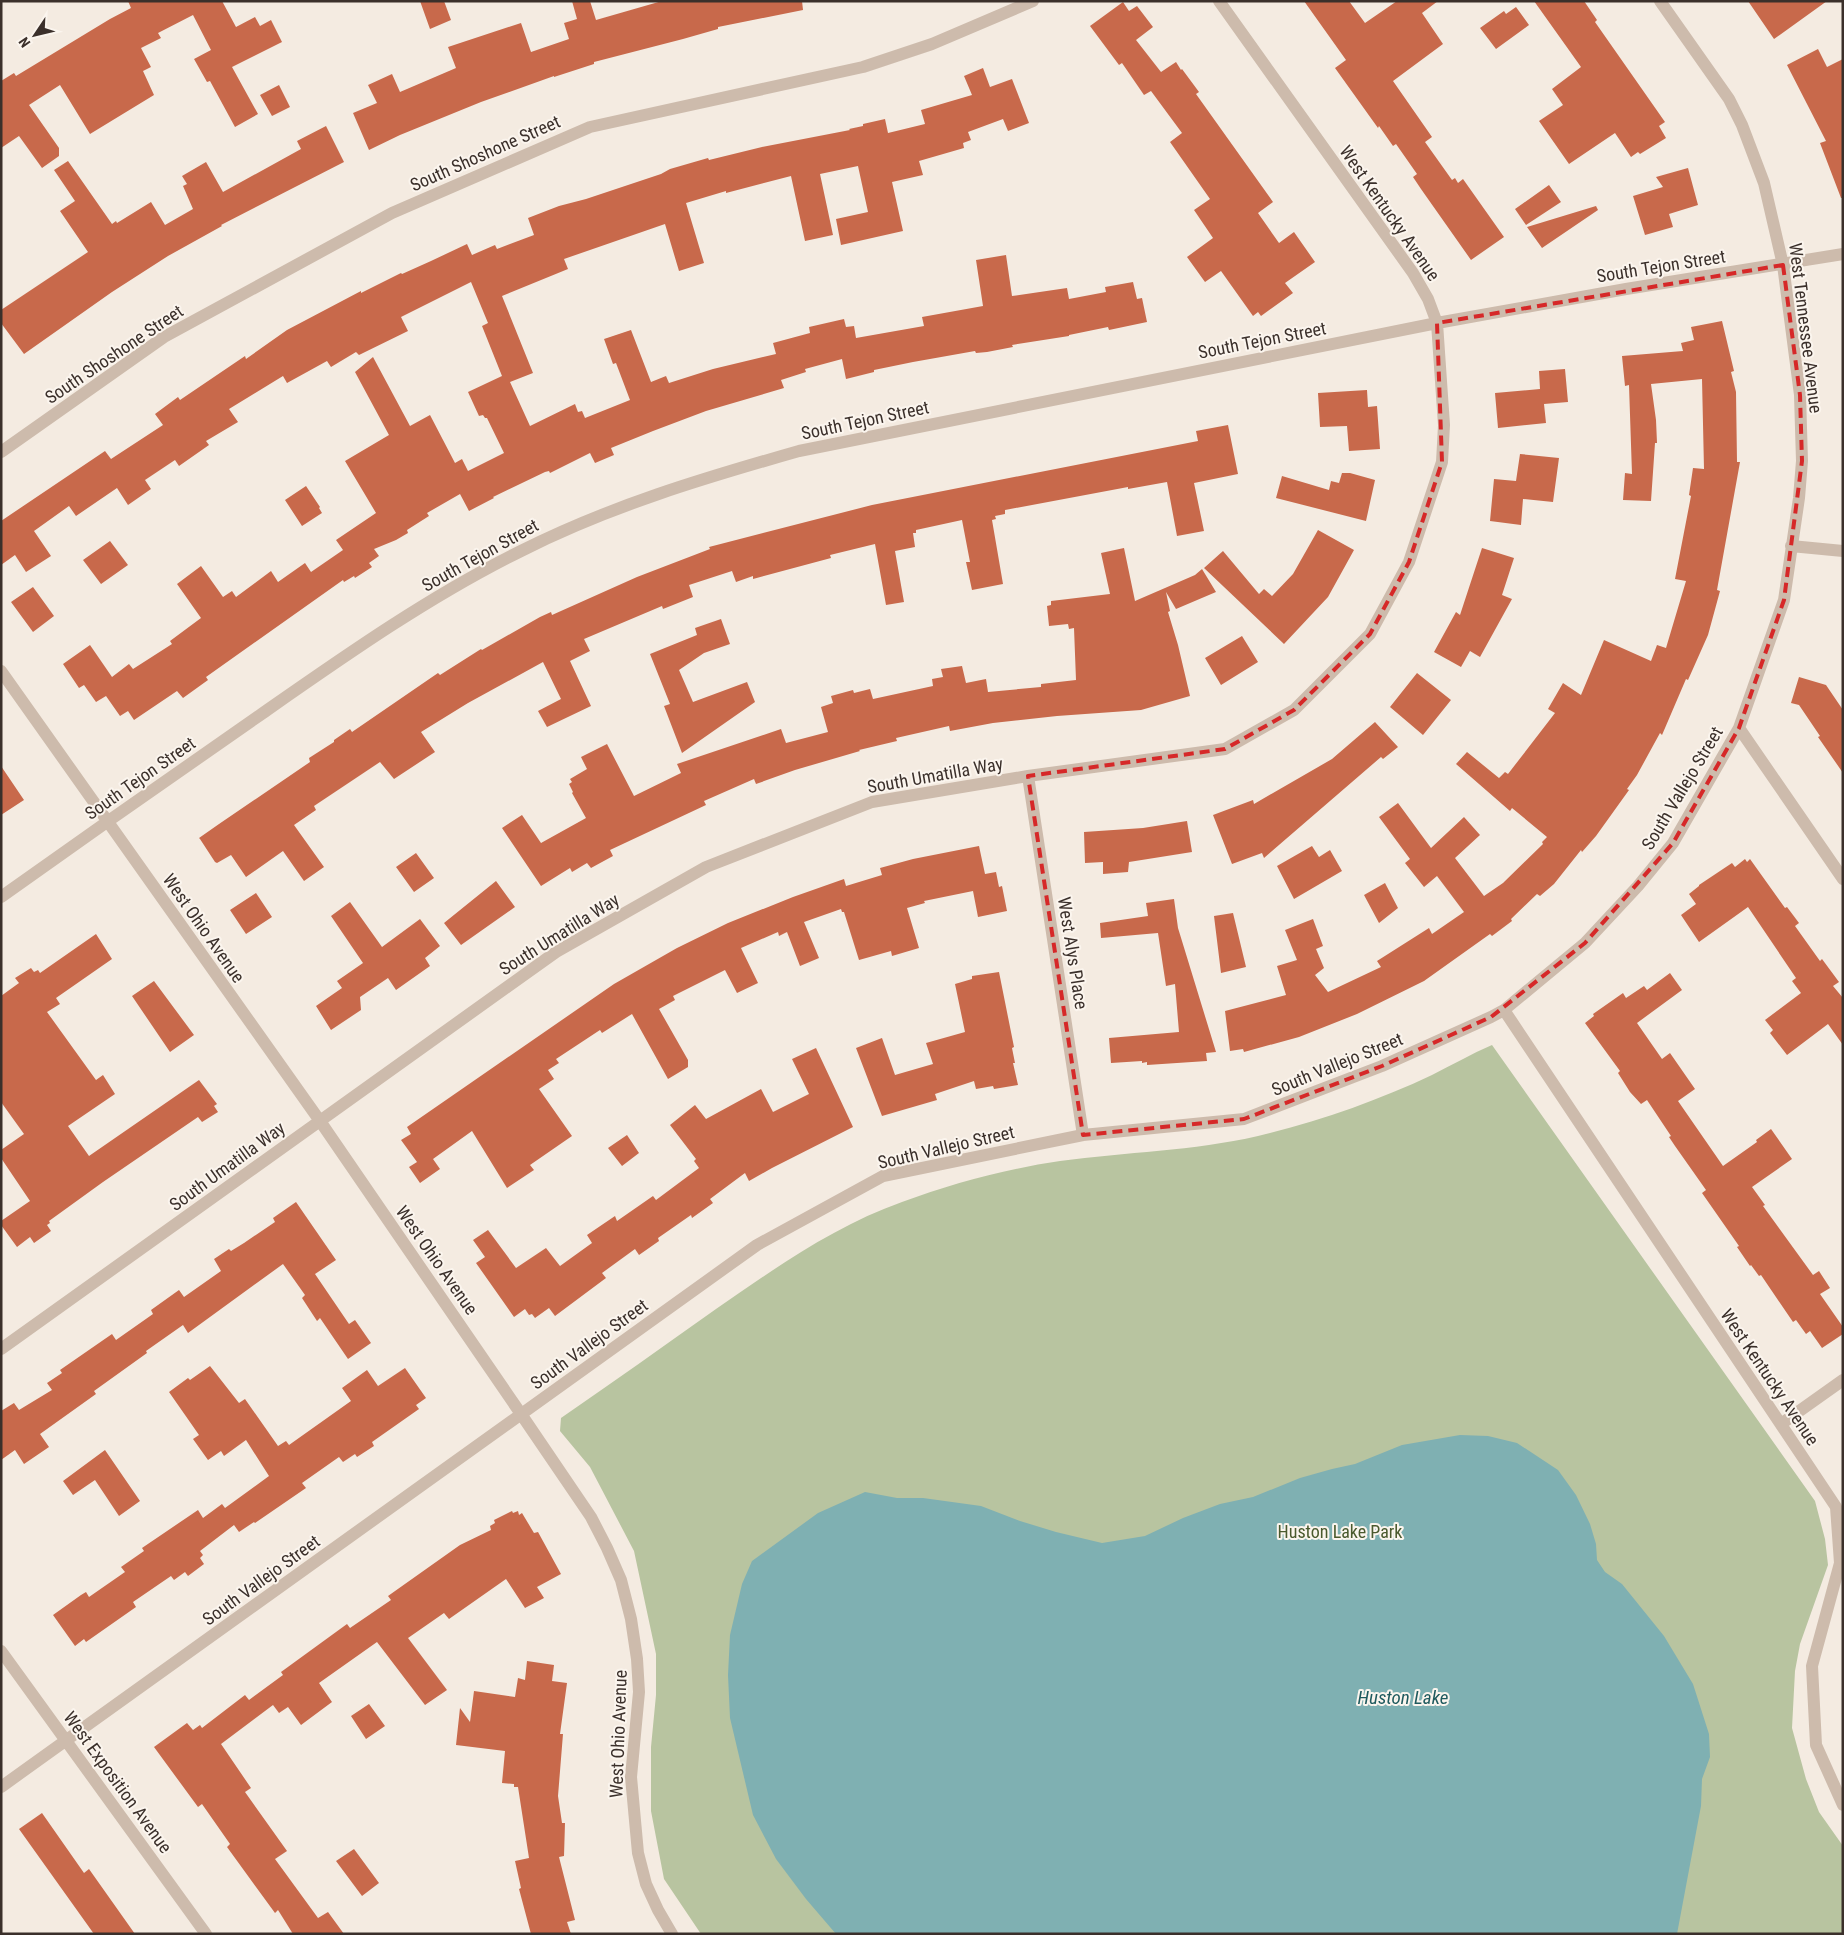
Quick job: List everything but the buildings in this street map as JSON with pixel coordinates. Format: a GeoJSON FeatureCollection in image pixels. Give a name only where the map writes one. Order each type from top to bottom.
{"type":"FeatureCollection","features":[{"type":"Feature","properties":{"kind":"street","name":"South Shoshone Street"},"geometry":{"type":"LineString","coordinates":[[1,452],[164,337],[392,213],[590,127],[862,67],[932,44],[1033,1]]}},
{"type":"Feature","properties":{"kind":"street","name":"West Kentucky Avenue"},"geometry":{"type":"LineString","coordinates":[[1219,1],[1413,273],[1428,298],[1437,323],[1444,425],[1442,462],[1410,562],[1370,634],[1294,710],[1225,749]]}},
{"type":"Feature","properties":{"kind":"street","name":"West Tennessee Avenue"},"geometry":{"type":"LineString","coordinates":[[1660,1],[1729,99],[1742,126],[1764,183],[1783,265],[1800,395],[1802,461],[1799,498],[1791,546]]}},
{"type":"Feature","properties":{"kind":"street","name":"South Tejon Street"},"geometry":{"type":"LineString","coordinates":[[1,897],[362,644],[452,588],[522,550],[607,512],[699,480],[800,451],[1437,323],[1626,289],[1843,254]]}},
{"type":"Feature","properties":{"kind":"street"},"geometry":{"type":"LineString","coordinates":[[1791,546],[1843,551]]}},
{"type":"Feature","properties":{"kind":"street","name":"South Vallejo Street"},"geometry":{"type":"LineString","coordinates":[[1,1787],[757,1245],[883,1176],[1083,1135],[1244,1119],[1382,1066],[1504,1010],[1585,943],[1638,886],[1673,843],[1739,728],[1784,600],[1791,546]]}},
{"type":"Feature","properties":{"kind":"street","name":"West Ohio Avenue"},"geometry":{"type":"LineString","coordinates":[[1,671],[320,1121],[522,1414],[590,1517],[607,1548],[621,1580],[631,1618],[640,1692],[631,1777],[638,1853],[646,1884],[672,1934]]}},
{"type":"Feature","properties":{"kind":"street"},"geometry":{"type":"LineString","coordinates":[[1739,728],[1843,879]]}},
{"type":"Feature","properties":{"kind":"street","name":"South Umatilla Way"},"geometry":{"type":"LineString","coordinates":[[1,1349],[556,952],[706,867],[872,802],[1028,776],[1225,749]]}},
{"type":"Feature","properties":{"kind":"street","name":"West Alys Place"},"geometry":{"type":"LineString","coordinates":[[1028,776],[1083,1135]]}},
{"type":"Feature","properties":{"kind":"street","name":"West Kentucky Avenue"},"geometry":{"type":"LineString","coordinates":[[1504,1010],[1836,1507],[1840,1563],[1812,1666],[1816,1745],[1843,1805]]}},
{"type":"Feature","properties":{"kind":"street"},"geometry":{"type":"LineString","coordinates":[[1781,1424],[1843,1380]]}},
{"type":"Feature","properties":{"kind":"street","name":"West Exposition Avenue"},"geometry":{"type":"LineString","coordinates":[[1,1651],[206,1934]]}},
{"type":"Feature","properties":{"kind":"highlighted area"},"geometry":{"type":"Polygon","coordinates":[[[1783,265],[1800,395],[1802,461],[1784,600],[1739,728],[1673,843],[1585,943],[1491,1017],[1382,1066],[1244,1119],[1083,1135],[1028,776],[1225,749],[1294,710],[1370,634],[1409,562],[1442,462],[1437,323],[1783,265]]]}},
{"type":"Feature","properties":{"kind":"green space","name":"Huston Lake Park"},"geometry":{"type":"Polygon","coordinates":[[[1492,1045],[1815,1501],[1825,1539],[1828,1565],[1800,1644],[1795,1671],[1792,1728],[1806,1779],[1819,1812],[1843,1846],[1843,1934],[701,1934],[664,1879],[651,1811],[651,1747],[656,1695],[656,1654],[634,1551],[590,1467],[560,1431],[561,1418],[782,1264],[852,1223],[877,1212],[980,1177],[1020,1168],[1060,1161],[1209,1145],[1258,1136],[1346,1110],[1390,1094],[1492,1045]]]}},
{"type":"Feature","properties":{"kind":"water","name":"Huston Lake"},"geometry":{"type":"Polygon","coordinates":[[[1460,1435],[1488,1436],[1517,1443],[1558,1470],[1576,1495],[1590,1524],[1596,1544],[1597,1560],[1605,1572],[1622,1584],[1664,1636],[1693,1684],[1709,1734],[1710,1757],[1702,1779],[1701,1806],[1677,1934],[836,1934],[806,1899],[776,1859],[753,1815],[730,1718],[728,1675],[730,1635],[742,1584],[752,1561],[818,1513],[865,1492],[897,1498],[923,1498],[981,1506],[1020,1521],[1102,1543],[1145,1536],[1183,1518],[1220,1504],[1253,1497],[1300,1478],[1355,1464],[1402,1445],[1460,1435]]]}}]}
